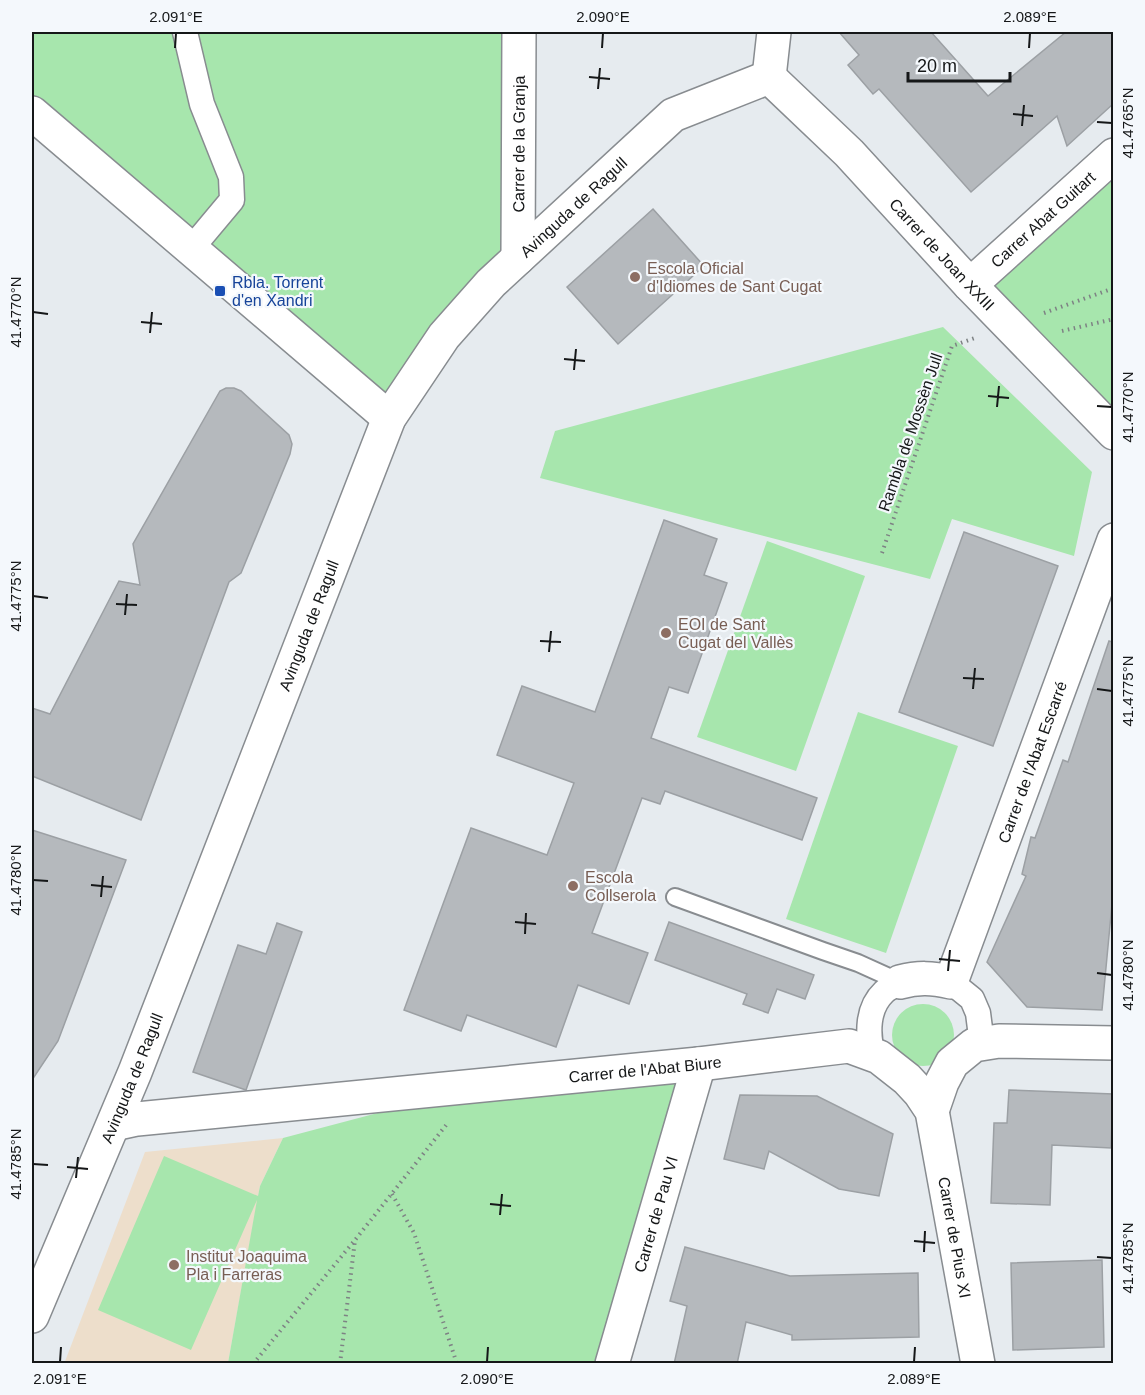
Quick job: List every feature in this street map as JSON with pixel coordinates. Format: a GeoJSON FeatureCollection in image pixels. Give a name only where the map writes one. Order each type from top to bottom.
{"type":"FeatureCollection","features":[{"type":"Feature","properties":{"kind":"street"},"geometry":{"type":"LineString","coordinates":[[185,32],[202,104],[231,177],[232,200],[191,249]]}},
{"type":"Feature","properties":{"kind":"street","name":"Carrer de la Granja"},"geometry":{"type":"LineString","coordinates":[[518,258],[519,32]]}},
{"type":"Feature","properties":{"kind":"street"},"geometry":{"type":"LineString","coordinates":[[769,77],[774,32]]}},
{"type":"Feature","properties":{"kind":"street","name":"Avinguda de Ragull"},"geometry":{"type":"LineString","coordinates":[[32,1316],[114,1124],[389,418],[444,336],[491,283],[673,115],[769,77]]}},
{"type":"Feature","properties":{"kind":"street","name":"Carrer de Joan XXIII"},"geometry":{"type":"LineString","coordinates":[[769,77],[849,153],[970,285],[1113,433]]}},
{"type":"Feature","properties":{"kind":"street"},"geometry":{"type":"LineString","coordinates":[[32,113],[389,418]]}},
{"type":"Feature","properties":{"kind":"street","name":"Carrer Abat Guitart"},"geometry":{"type":"LineString","coordinates":[[970,285],[1113,155]]}},
{"type":"Feature","properties":{"kind":"street","name":"Carrer de l'Abat Escarré"},"geometry":{"type":"LineString","coordinates":[[951,982],[1113,540]]}},
{"type":"Feature","properties":{"kind":"street"},"geometry":{"type":"LineString","coordinates":[[873,1055],[868,1030],[870,1017],[876,1004],[884,992],[900,982],[914,979],[932,978],[951,982],[972,999],[978,1013],[982,1044]]}},
{"type":"Feature","properties":{"kind":"street"},"geometry":{"type":"LineString","coordinates":[[932,1111],[942,1082],[952,1063],[974,1045],[999,1041],[1113,1043]]}},
{"type":"Feature","properties":{"kind":"street","name":"Carrer de l'Abat Biure"},"geometry":{"type":"LineString","coordinates":[[114,1124],[148,1118],[476,1087],[849,1046],[879,1058],[907,1079],[932,1111]]}},
{"type":"Feature","properties":{"kind":"street","name":"Carrer de Pau VI"},"geometry":{"type":"LineString","coordinates":[[612,1364],[699,1064]]}},
{"type":"Feature","properties":{"kind":"street","name":"Carrer de Pius XI"},"geometry":{"type":"LineString","coordinates":[[932,1111],[978,1364]]}},
{"type":"Feature","properties":{"kind":"lane"},"geometry":{"type":"LineString","coordinates":[[675,897],[858,963],[900,982]]}},
{"type":"Feature","properties":{"kind":"path","name":"Rambla de Mossèn Jull"},"geometry":{"type":"LineString","coordinates":[[882,553],[952,346],[1113,288]]}},
{"type":"Feature","properties":{"kind":"path"},"geometry":{"type":"LineString","coordinates":[[253,1364],[476,1087]]}},
{"type":"Feature","properties":{"kind":"path"},"geometry":{"type":"LineString","coordinates":[[392,1194],[414,1233],[458,1364]]}},
{"type":"Feature","properties":{"kind":"path"},"geometry":{"type":"LineString","coordinates":[[340,1364],[355,1240]]}},
{"type":"Feature","properties":{"kind":"shaded area","name":"Institut Joaquima Pla i Farreras"},"geometry":{"type":"Polygon","coordinates":[[[283,1138],[260,1186],[228,1363],[64,1364],[145,1152],[283,1138]]]}},
{"type":"Feature","properties":{"kind":"green space"},"geometry":{"type":"Polygon","coordinates":[[[32,32],[517,32],[518,258],[389,418],[32,113],[32,32]]]}},
{"type":"Feature","properties":{"kind":"green space"},"geometry":{"type":"Polygon","coordinates":[[[1113,158],[1113,433],[970,285],[1113,158]]]}},
{"type":"Feature","properties":{"kind":"green space"},"geometry":{"type":"Polygon","coordinates":[[[943,327],[1092,472],[1074,556],[952,519],[930,579],[540,478],[555,431],[943,327]]]}},
{"type":"Feature","properties":{"kind":"green space"},"geometry":{"type":"Polygon","coordinates":[[[767,541],[865,576],[796,771],[697,737],[767,541]]]}},
{"type":"Feature","properties":{"kind":"green space"},"geometry":{"type":"Polygon","coordinates":[[[858,712],[958,746],[886,953],[786,919],[858,712]]]}},
{"type":"Feature","properties":{"kind":"green space"},"geometry":{"type":"Polygon","coordinates":[[[917,1004],[929,1004],[945,1013],[952,1023],[954,1035],[952,1047],[945,1057],[929,1066],[917,1066],[906,1061],[897,1052],[892,1041],[892,1029],[897,1018],[906,1009],[917,1004]]]}},
{"type":"Feature","properties":{"kind":"green space"},"geometry":{"type":"Polygon","coordinates":[[[699,1064],[613,1363],[228,1363],[257,1200],[191,1350],[98,1310],[164,1156],[258,1196],[260,1186],[283,1138],[476,1087],[699,1064]]]}},
{"type":"Feature","properties":{"kind":"building"},"geometry":{"type":"Polygon","coordinates":[[[839,32],[931,32],[988,96],[1066,32],[1113,32],[1113,104],[1067,146],[1057,116],[971,192],[879,89],[873,94],[848,65],[859,55],[839,32]]]}},
{"type":"Feature","properties":{"kind":"building","name":"Escola Oficial d'Idiomes de Sant Cugat"},"geometry":{"type":"Polygon","coordinates":[[[653,209],[704,266],[618,344],[567,287],[653,209]]]}},
{"type":"Feature","properties":{"kind":"building"},"geometry":{"type":"Polygon","coordinates":[[[226,388],[241,391],[289,435],[292,444],[290,454],[241,573],[229,582],[141,820],[32,776],[32,708],[50,714],[119,581],[140,585],[133,544],[220,391],[226,388]]]}},
{"type":"Feature","properties":{"kind":"building","name":"Escola Collserola"},"geometry":{"type":"Polygon","coordinates":[[[664,520],[717,539],[704,575],[727,583],[688,693],[669,687],[651,738],[817,798],[802,840],[665,791],[660,804],[642,798],[592,933],[648,953],[629,1004],[578,985],[556,1047],[467,1015],[461,1031],[404,1010],[471,828],[547,855],[574,783],[497,755],[522,686],[595,712],[664,520]]]}},
{"type":"Feature","properties":{"kind":"building"},"geometry":{"type":"Polygon","coordinates":[[[964,532],[1058,566],[993,746],[899,712],[964,532]]]}},
{"type":"Feature","properties":{"kind":"building"},"geometry":{"type":"Polygon","coordinates":[[[1109,641],[1113,642],[1113,904],[1102,1010],[1027,1007],[987,962],[1026,876],[1022,874],[1031,837],[1035,838],[1063,760],[1068,762],[1109,641]]]}},
{"type":"Feature","properties":{"kind":"building"},"geometry":{"type":"Polygon","coordinates":[[[32,830],[126,860],[58,1041],[32,1080],[32,830]]]}},
{"type":"Feature","properties":{"kind":"building"},"geometry":{"type":"Polygon","coordinates":[[[669,922],[814,975],[805,999],[777,989],[768,1013],[743,1004],[747,994],[655,960],[669,922]]]}},
{"type":"Feature","properties":{"kind":"building"},"geometry":{"type":"Polygon","coordinates":[[[277,923],[302,932],[246,1090],[193,1072],[238,945],[266,954],[277,923]]]}},
{"type":"Feature","properties":{"kind":"building"},"geometry":{"type":"Polygon","coordinates":[[[1009,1090],[1113,1094],[1111,1148],[1052,1145],[1050,1205],[991,1203],[994,1123],[1007,1123],[1009,1090]]]}},
{"type":"Feature","properties":{"kind":"building"},"geometry":{"type":"Polygon","coordinates":[[[740,1095],[817,1096],[893,1134],[879,1196],[839,1189],[769,1151],[764,1169],[724,1159],[740,1095]]]}},
{"type":"Feature","properties":{"kind":"building"},"geometry":{"type":"Polygon","coordinates":[[[685,1247],[790,1276],[918,1273],[919,1337],[792,1340],[792,1335],[746,1322],[737,1364],[674,1364],[687,1306],[670,1301],[685,1247]]]}},
{"type":"Feature","properties":{"kind":"building"},"geometry":{"type":"Polygon","coordinates":[[[1102,1260],[1104,1347],[1013,1350],[1011,1263],[1102,1260]]]}},
{"type":"Feature","properties":{"kind":"place","name":"Escola Oficial d'Idiomes de Sant Cugat"},"geometry":{"type":"Point","coordinates":[635,277]}},
{"type":"Feature","properties":{"kind":"place","name":"Rbla. Torrent d'en Xandri"},"geometry":{"type":"Point","coordinates":[220,291]}},
{"type":"Feature","properties":{"kind":"place","name":"EOI de Sant Cugat del Vallès"},"geometry":{"type":"Point","coordinates":[666,633]}},
{"type":"Feature","properties":{"kind":"place","name":"Escola Collserola"},"geometry":{"type":"Point","coordinates":[573,886]}},
{"type":"Feature","properties":{"kind":"place","name":"Institut Joaquima Pla i Farreras"},"geometry":{"type":"Point","coordinates":[174,1265]}}]}
